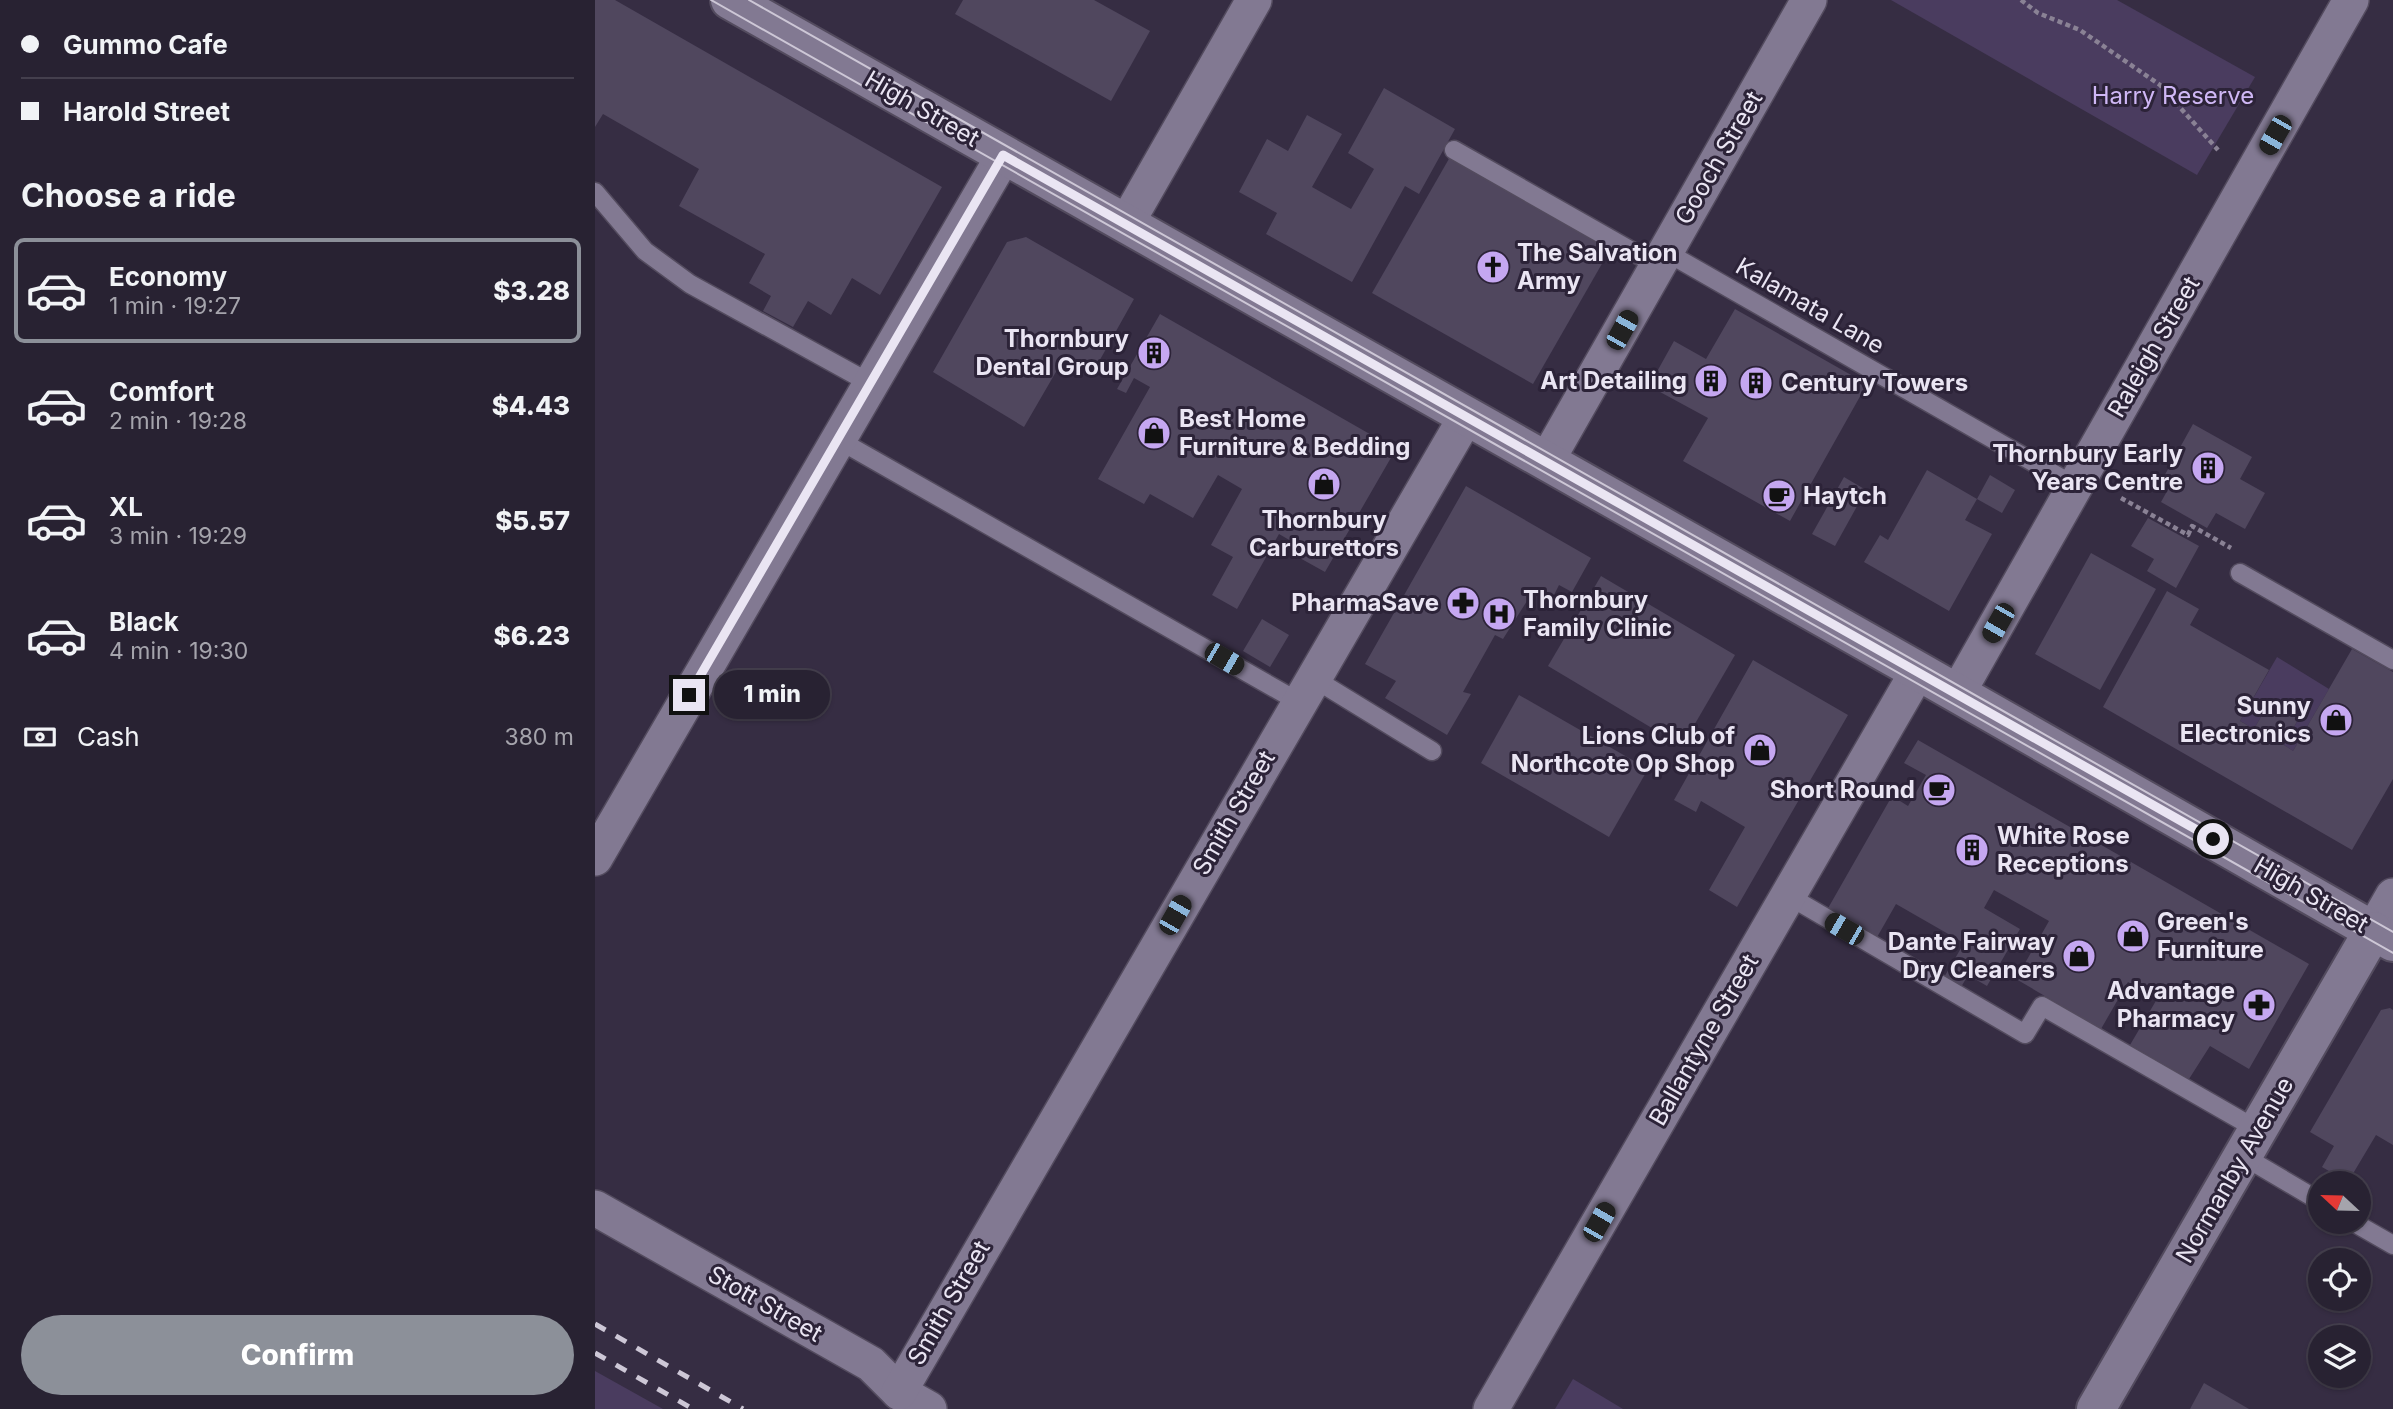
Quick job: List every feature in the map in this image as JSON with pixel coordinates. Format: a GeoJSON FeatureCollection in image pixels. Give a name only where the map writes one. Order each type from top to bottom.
{"type":"FeatureCollection","features":[{"type":"Feature","properties":{"kind":"main road","name":"High Street"},"geometry":{"type":"LineString","coordinates":[[730,0],[1918,671],[2383,937]]}},
{"type":"Feature","properties":{"kind":"main road","name":"Normanby Avenue"},"geometry":{"type":"LineString","coordinates":[[2096,1409],[2251,1143],[2383,937]]}},
{"type":"Feature","properties":{"kind":"street"},"geometry":{"type":"LineString","coordinates":[[1126,224],[1254,0]]}},
{"type":"Feature","properties":{"kind":"street","name":"Gooch Street"},"geometry":{"type":"LineString","coordinates":[[1546,462],[1809,0]]}},
{"type":"Feature","properties":{"kind":"street","name":"Raleigh Street"},"geometry":{"type":"LineString","coordinates":[[1957,694],[2351,0]]}},
{"type":"Feature","properties":{"kind":"street"},"geometry":{"type":"LineString","coordinates":[[595,858],[1003,155]]}},
{"type":"Feature","properties":{"kind":"street","name":"Smith Street"},"geometry":{"type":"LineString","coordinates":[[899,1392],[1466,417]]}},
{"type":"Feature","properties":{"kind":"street","name":"Ballantyne Street"},"geometry":{"type":"LineString","coordinates":[[1491,1409],[1918,671]]}},
{"type":"Feature","properties":{"kind":"street"},"geometry":{"type":"LineString","coordinates":[[2383,937],[2393,896]]}},
{"type":"Feature","properties":{"kind":"street","name":"Stott Street"},"geometry":{"type":"LineString","coordinates":[[595,1208],[871,1364],[899,1392],[929,1409]]}},
{"type":"Feature","properties":{"kind":"lane","name":"Kalamata Lane"},"geometry":{"type":"LineString","coordinates":[[1454,149],[1662,259],[2075,486]]}},
{"type":"Feature","properties":{"kind":"lane"},"geometry":{"type":"LineString","coordinates":[[595,192],[645,251],[689,284],[870,383]]}},
{"type":"Feature","properties":{"kind":"lane"},"geometry":{"type":"LineString","coordinates":[[837,439],[1306,690],[1432,751]]}},
{"type":"Feature","properties":{"kind":"lane"},"geometry":{"type":"LineString","coordinates":[[2240,573],[2393,660]]}},
{"type":"Feature","properties":{"kind":"lane"},"geometry":{"type":"LineString","coordinates":[[1787,895],[2025,1034],[2042,1006],[2251,1143],[2308,1191]]}},
{"type":"Feature","properties":{"kind":"lane"},"geometry":{"type":"LineString","coordinates":[[2371,1232],[2393,1245]]}},
{"type":"Feature","properties":{"kind":"path"},"geometry":{"type":"LineString","coordinates":[[2021,0],[2038,13],[2080,30],[2160,85],[2218,150]]}},
{"type":"Feature","properties":{"kind":"path"},"geometry":{"type":"LineString","coordinates":[[2121,498],[2188,535],[2192,526],[2248,558],[2240,573]]}},
{"type":"Feature","properties":{"kind":"green space","name":"Harry Reserve"},"geometry":{"type":"Polygon","coordinates":[[[1891,0],[2117,0],[2255,77],[2197,175],[1891,0]]]}},
{"type":"Feature","properties":{"kind":"green space"},"geometry":{"type":"Polygon","coordinates":[[[2277,657],[2329,689],[2293,751],[2284,745],[2300,716],[2271,699],[2254,729],[2240,721],[2277,657]]]}},
{"type":"Feature","properties":{"kind":"green space"},"geometry":{"type":"Polygon","coordinates":[[[595,1371],[663,1409],[595,1409],[595,1371]]]}},
{"type":"Feature","properties":{"kind":"green space"},"geometry":{"type":"Polygon","coordinates":[[[1573,1379],[1623,1409],[1555,1409],[1573,1379]]]}},
{"type":"Feature","properties":{"kind":"building"},"geometry":{"type":"Polygon","coordinates":[[[595,0],[615,0],[942,187],[880,295],[852,278],[831,315],[808,301],[793,327],[763,311],[771,296],[749,283],[765,254],[679,206],[699,169],[603,114],[595,127],[595,0]]]}},
{"type":"Feature","properties":{"kind":"building"},"geometry":{"type":"Polygon","coordinates":[[[963,0],[1094,0],[1150,31],[1111,101],[955,14],[963,0]]]}},
{"type":"Feature","properties":{"kind":"building"},"geometry":{"type":"Polygon","coordinates":[[[1384,88],[1455,129],[1419,194],[1405,186],[1352,282],[1266,234],[1277,213],[1239,192],[1267,139],[1288,151],[1307,115],[1342,134],[1312,187],[1351,209],[1374,169],[1348,153],[1384,88]]]}},
{"type":"Feature","properties":{"kind":"building","name":"The Salvation Army"},"geometry":{"type":"Polygon","coordinates":[[[1454,150],[1615,241],[1533,384],[1372,293],[1454,150]]]}},
{"type":"Feature","properties":{"kind":"building"},"geometry":{"type":"Polygon","coordinates":[[[1026,237],[1134,299],[1092,374],[1064,358],[1024,427],[933,372],[1007,242],[1026,237]]]}},
{"type":"Feature","properties":{"kind":"building"},"geometry":{"type":"Polygon","coordinates":[[[1735,309],[1867,384],[1790,521],[1683,461],[1708,418],[1649,386],[1674,341],[1706,359],[1735,309]]]}},
{"type":"Feature","properties":{"kind":"building"},"geometry":{"type":"Polygon","coordinates":[[[1160,314],[1396,449],[1325,572],[1298,557],[1303,548],[1279,534],[1237,609],[1212,595],[1233,557],[1211,545],[1242,489],[1218,475],[1193,518],[1150,494],[1144,504],[1098,479],[1150,387],[1134,378],[1126,393],[1117,389],[1160,314]]]}},
{"type":"Feature","properties":{"kind":"building","name":"Thornbury Early Years Centre"},"geometry":{"type":"Polygon","coordinates":[[[2193,424],[2252,457],[2240,479],[2265,493],[2245,529],[2216,513],[2207,528],[2161,502],[2171,484],[2162,480],[2193,424]]]}},
{"type":"Feature","properties":{"kind":"building"},"geometry":{"type":"Polygon","coordinates":[[[1927,470],[1977,499],[1965,520],[1992,534],[1949,611],[1864,562],[1880,535],[1888,540],[1927,470]]]}},
{"type":"Feature","properties":{"kind":"building"},"geometry":{"type":"Polygon","coordinates":[[[1990,475],[2015,490],[2002,513],[1977,499],[1990,475]]]}},
{"type":"Feature","properties":{"kind":"building"},"geometry":{"type":"Polygon","coordinates":[[[1844,477],[1866,490],[1835,546],[1812,534],[1844,477]]]}},
{"type":"Feature","properties":{"kind":"building"},"geometry":{"type":"Polygon","coordinates":[[[1466,486],[1591,558],[1572,592],[1559,585],[1550,603],[1532,593],[1503,639],[1495,635],[1463,692],[1471,694],[1447,735],[1385,698],[1396,681],[1365,664],[1466,486]]]}},
{"type":"Feature","properties":{"kind":"building"},"geometry":{"type":"Polygon","coordinates":[[[2148,518],[2199,546],[2176,588],[2147,571],[2154,559],[2131,546],[2148,518]]]}},
{"type":"Feature","properties":{"kind":"building"},"geometry":{"type":"Polygon","coordinates":[[[2091,553],[2156,589],[2100,690],[2035,654],[2091,553]]]}},
{"type":"Feature","properties":{"kind":"building"},"geometry":{"type":"Polygon","coordinates":[[[1601,576],[1735,655],[1682,746],[1548,666],[1601,576]]]}},
{"type":"Feature","properties":{"kind":"building"},"geometry":{"type":"Polygon","coordinates":[[[2167,591],[2199,609],[2190,625],[2269,670],[2240,721],[2254,729],[2271,699],[2300,716],[2284,745],[2293,751],[2352,649],[2393,672],[2393,779],[2352,850],[2103,707],[2167,591]]]}},
{"type":"Feature","properties":{"kind":"building"},"geometry":{"type":"Polygon","coordinates":[[[1262,619],[1289,635],[1270,667],[1243,651],[1262,619]]]}},
{"type":"Feature","properties":{"kind":"building"},"geometry":{"type":"Polygon","coordinates":[[[1753,660],[1848,715],[1737,907],[1709,890],[1745,827],[1701,801],[1696,812],[1674,800],[1753,660]]]}},
{"type":"Feature","properties":{"kind":"building"},"geometry":{"type":"Polygon","coordinates":[[[1519,695],[1648,769],[1609,837],[1481,763],[1519,695]]]}},
{"type":"Feature","properties":{"kind":"building"},"geometry":{"type":"Polygon","coordinates":[[[1918,740],[2309,964],[2249,1069],[2210,1046],[2189,1079],[2130,1045],[2157,999],[2128,982],[2101,1029],[2016,979],[2049,921],[1994,890],[1984,908],[2020,929],[1987,986],[1968,975],[1960,989],[1943,979],[1964,943],[1896,904],[1876,939],[1827,910],[1892,796],[1908,806],[1926,775],[1904,763],[1918,740]]]}},
{"type":"Feature","properties":{"kind":"building"},"geometry":{"type":"Polygon","coordinates":[[[2381,1010],[2393,1010],[2393,1145],[2376,1135],[2355,1171],[2329,1171],[2322,1167],[2334,1146],[2310,1132],[2381,1010]]]}},
{"type":"Feature","properties":{"kind":"building"},"geometry":{"type":"Polygon","coordinates":[[[2204,1383],[2249,1409],[2190,1409],[2204,1383]]]}},
{"type":"Feature","properties":{"kind":"tram line"},"geometry":{"type":"LineString","coordinates":[[711,0],[2393,953]]}},
{"type":"Feature","properties":{"kind":"tram line"},"geometry":{"type":"LineString","coordinates":[[749,0],[2393,932]]}},
{"type":"Feature","properties":{"kind":"railway"},"geometry":{"type":"LineString","coordinates":[[595,1324],[743,1409]]}},
{"type":"Feature","properties":{"kind":"railway"},"geometry":{"type":"LineString","coordinates":[[595,1353],[693,1409]]}},
{"type":"Feature","properties":{"kind":"place","name":"The Salvation Army"},"geometry":{"type":"Point","coordinates":[1493,267]}},
{"type":"Feature","properties":{"kind":"place","name":"Thornbury Dental Group"},"geometry":{"type":"Point","coordinates":[1154,353]}},
{"type":"Feature","properties":{"kind":"place","name":"Art Detailing"},"geometry":{"type":"Point","coordinates":[1711,381]}},
{"type":"Feature","properties":{"kind":"place","name":"Century Towers"},"geometry":{"type":"Point","coordinates":[1756,383]}},
{"type":"Feature","properties":{"kind":"place","name":"Best Home Furniture & Bedding"},"geometry":{"type":"Point","coordinates":[1154,433]}},
{"type":"Feature","properties":{"kind":"place","name":"Thornbury Early Years Centre"},"geometry":{"type":"Point","coordinates":[2208,468]}},
{"type":"Feature","properties":{"kind":"place","name":"Thornbury Carburettors"},"geometry":{"type":"Point","coordinates":[1324,484]}},
{"type":"Feature","properties":{"kind":"place","name":"Haytch"},"geometry":{"type":"Point","coordinates":[1779,496]}},
{"type":"Feature","properties":{"kind":"place","name":"PharmaSave"},"geometry":{"type":"Point","coordinates":[1463,603]}},
{"type":"Feature","properties":{"kind":"place","name":"Thornbury Family Clinic"},"geometry":{"type":"Point","coordinates":[1499,614]}},
{"type":"Feature","properties":{"kind":"place","name":"Sunny Electronics"},"geometry":{"type":"Point","coordinates":[2336,720]}},
{"type":"Feature","properties":{"kind":"place","name":"Lions Club of Northcote Op Shop"},"geometry":{"type":"Point","coordinates":[1760,750]}},
{"type":"Feature","properties":{"kind":"place","name":"Short Round"},"geometry":{"type":"Point","coordinates":[1939,790]}},
{"type":"Feature","properties":{"kind":"place","name":"White Rose Receptions"},"geometry":{"type":"Point","coordinates":[1972,850]}},
{"type":"Feature","properties":{"kind":"place","name":"Green's Furniture"},"geometry":{"type":"Point","coordinates":[2133,936]}},
{"type":"Feature","properties":{"kind":"place","name":"Dante Fairway Dry Cleaners"},"geometry":{"type":"Point","coordinates":[2079,956]}},
{"type":"Feature","properties":{"kind":"place","name":"Advantage Pharmacy"},"geometry":{"type":"Point","coordinates":[2259,1005]}},
{"type":"Feature","properties":{"kind":"route"},"geometry":{"type":"LineString","coordinates":[[689,695],[1003,155],[2213,839]]}}]}
